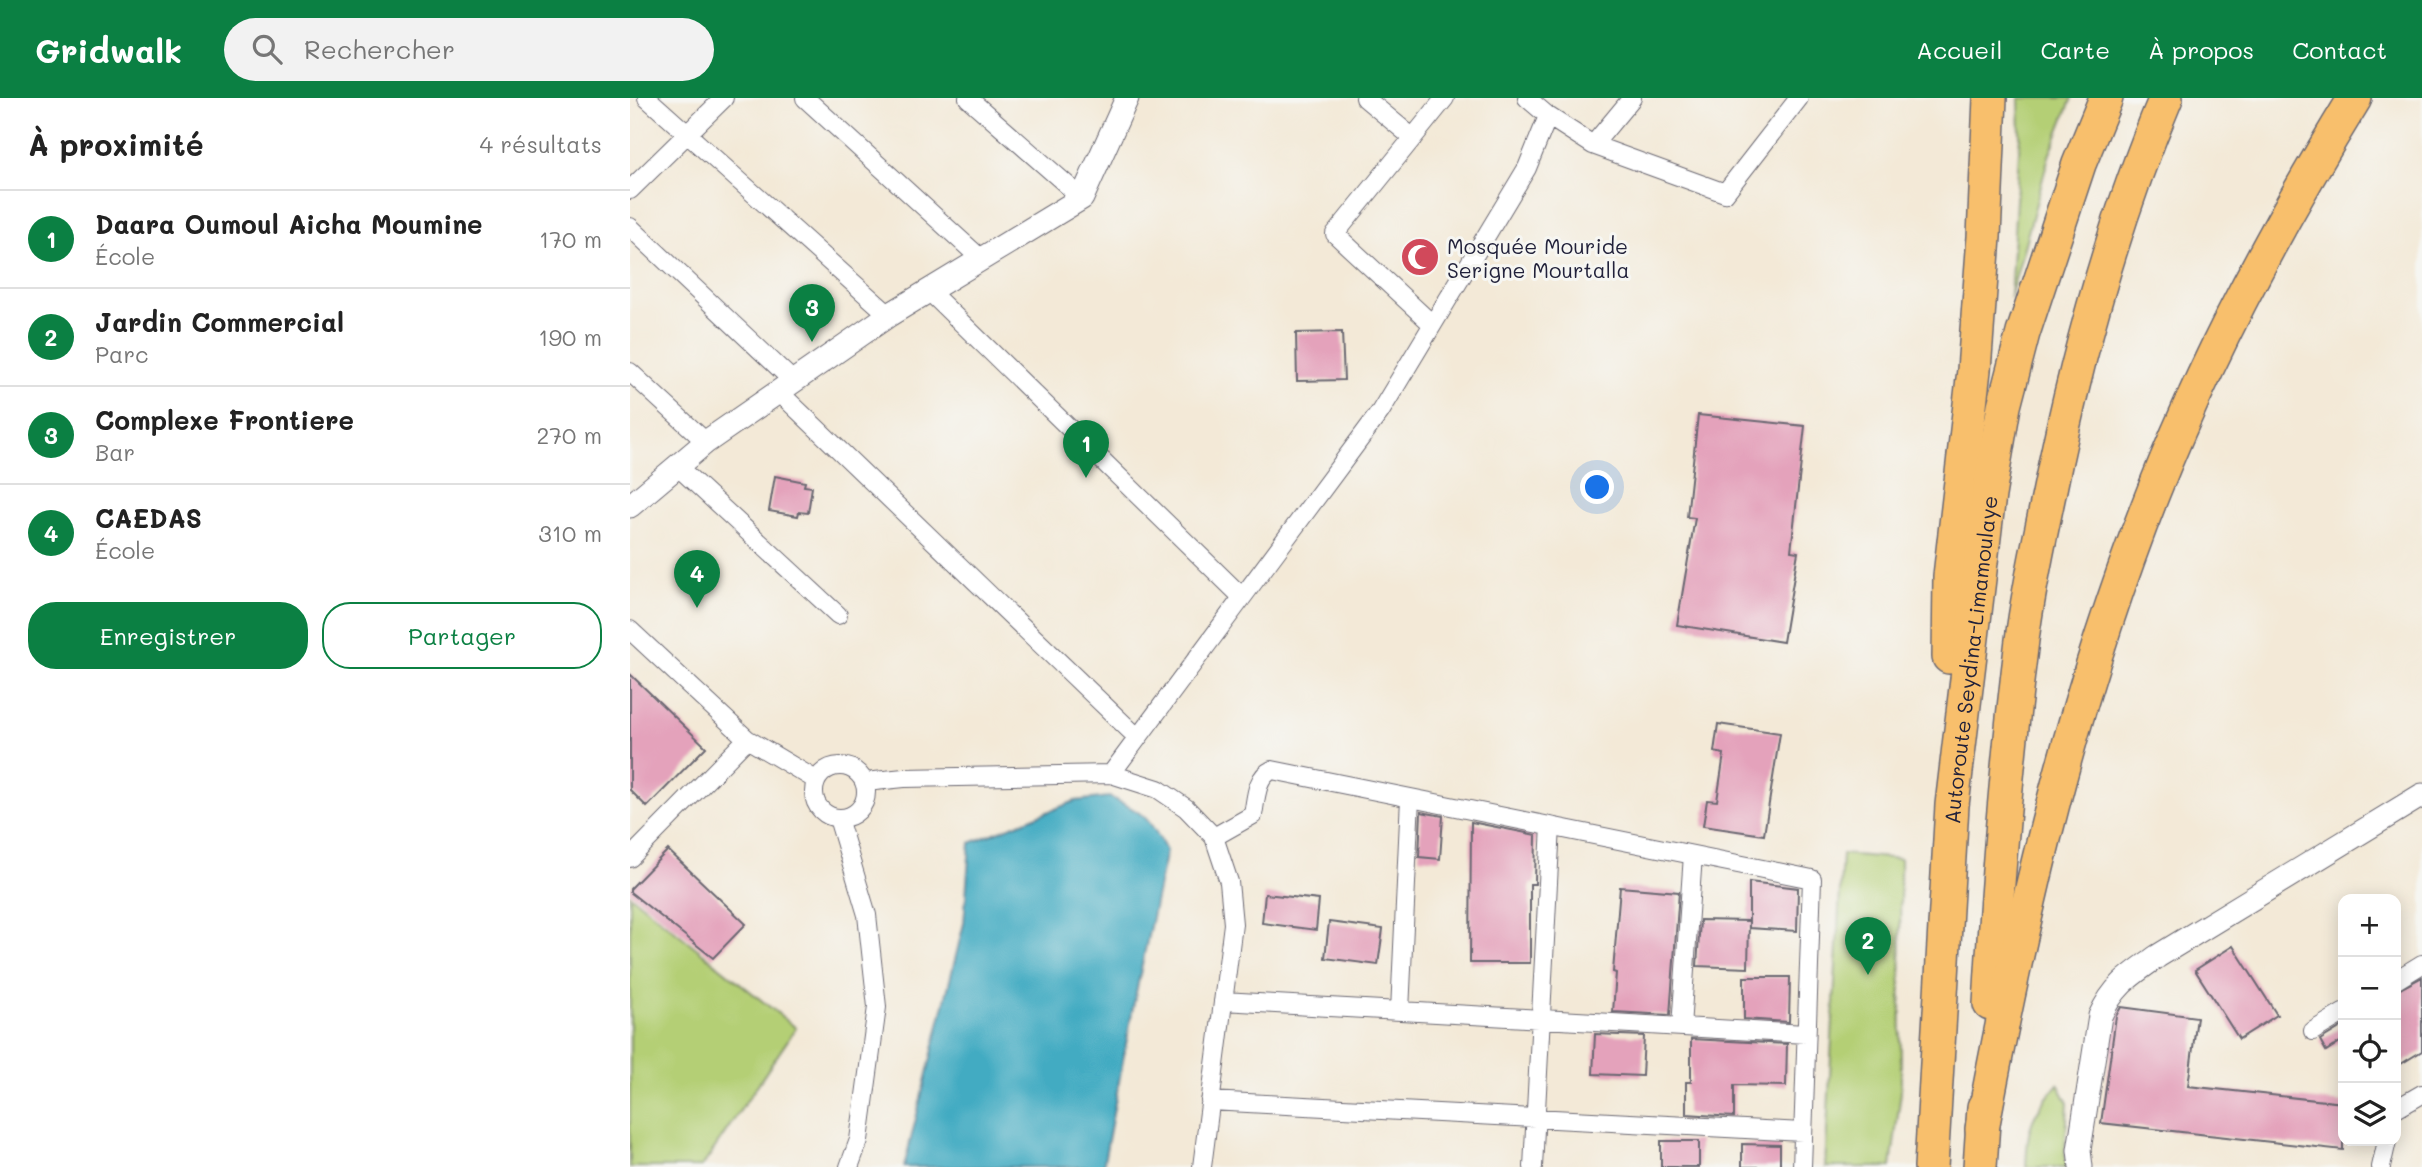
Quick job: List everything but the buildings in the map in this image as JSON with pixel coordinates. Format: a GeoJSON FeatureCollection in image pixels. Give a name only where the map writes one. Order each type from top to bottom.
{"type":"FeatureCollection","features":[{"type":"Feature","properties":{"kind":"highway"},"geometry":{"type":"LineString","coordinates":[[1952,805],[1947,704],[1950,576],[1974,370],[1984,237],[1990,98]]}},
{"type":"Feature","properties":{"kind":"highway","name":"Autoroute Seydina-Limamoulaye"},"geometry":{"type":"LineString","coordinates":[[1931,1167],[1952,805],[1972,618],[1989,495],[2004,406],[2023,333],[2079,164],[2106,98]]}},
{"type":"Feature","properties":{"kind":"highway"},"geometry":{"type":"LineString","coordinates":[[1980,1167],[2001,857],[2023,638],[2038,551],[2067,404],[2088,326],[2123,213],[2166,98]]}},
{"type":"Feature","properties":{"kind":"highway"},"geometry":{"type":"LineString","coordinates":[[1982,1129],[2004,1010],[2044,837],[2072,730],[2112,604],[2153,492],[2229,325],[2271,243],[2355,98]]}},
{"type":"Feature","properties":{"kind":"street"},"geometry":{"type":"LineString","coordinates":[[647,98],[889,315]]}},
{"type":"Feature","properties":{"kind":"street"},"geometry":{"type":"LineString","coordinates":[[630,190],[724,98]]}},
{"type":"Feature","properties":{"kind":"street"},"geometry":{"type":"LineString","coordinates":[[804,98],[980,258]]}},
{"type":"Feature","properties":{"kind":"street"},"geometry":{"type":"LineString","coordinates":[[968,98],[1082,198]]}},
{"type":"Feature","properties":{"kind":"street"},"geometry":{"type":"LineString","coordinates":[[630,506],[706,442],[889,315],[1082,198],[1127,98]]}},
{"type":"Feature","properties":{"kind":"street"},"geometry":{"type":"LineString","coordinates":[[1365,98],[1413,138]]}},
{"type":"Feature","properties":{"kind":"street"},"geometry":{"type":"LineString","coordinates":[[1432,324],[1335,234],[1445,98]]}},
{"type":"Feature","properties":{"kind":"street"},"geometry":{"type":"LineString","coordinates":[[1527,98],[1548,116],[1593,145],[1725,193],[1799,98]]}},
{"type":"Feature","properties":{"kind":"street"},"geometry":{"type":"LineString","coordinates":[[1593,145],[1632,98]]}},
{"type":"Feature","properties":{"kind":"street"},"geometry":{"type":"LineString","coordinates":[[1111,774],[1380,412],[1527,168],[1548,116]]}},
{"type":"Feature","properties":{"kind":"street"},"geometry":{"type":"LineString","coordinates":[[630,227],[785,386],[1137,737]]}},
{"type":"Feature","properties":{"kind":"street"},"geometry":{"type":"LineString","coordinates":[[928,290],[1242,597]]}},
{"type":"Feature","properties":{"kind":"street"},"geometry":{"type":"LineString","coordinates":[[630,372],[706,442]]}},
{"type":"Feature","properties":{"kind":"street"},"geometry":{"type":"LineString","coordinates":[[677,466],[838,615]]}},
{"type":"Feature","properties":{"kind":"street"},"geometry":{"type":"LineString","coordinates":[[630,630],[747,739],[816,780]]}},
{"type":"Feature","properties":{"kind":"street"},"geometry":{"type":"LineString","coordinates":[[630,858],[747,739]]}},
{"type":"Feature","properties":{"kind":"street"},"geometry":{"type":"LineString","coordinates":[[835,765],[848,766],[858,772],[865,782],[867,795],[862,808],[851,816],[838,818],[826,814],[817,805],[814,793],[816,780],[824,770],[835,765]]}},
{"type":"Feature","properties":{"kind":"street"},"geometry":{"type":"LineString","coordinates":[[1214,837],[1253,815],[1260,780],[1264,773],[1272,770],[1812,878],[1802,1167]]}},
{"type":"Feature","properties":{"kind":"street"},"geometry":{"type":"LineString","coordinates":[[865,782],[904,778],[1111,774],[1158,789],[1186,808],[1214,837],[1228,882],[1233,924],[1202,1167]]}},
{"type":"Feature","properties":{"kind":"street"},"geometry":{"type":"LineString","coordinates":[[2081,1167],[2079,1150],[2100,1016],[2108,998],[2121,982],[2158,956],[2422,794]]}},
{"type":"Feature","properties":{"kind":"street"},"geometry":{"type":"LineString","coordinates":[[1400,1011],[1410,798]]}},
{"type":"Feature","properties":{"kind":"street"},"geometry":{"type":"LineString","coordinates":[[838,818],[867,915],[877,1007],[859,1140],[849,1167]]}},
{"type":"Feature","properties":{"kind":"street"},"geometry":{"type":"LineString","coordinates":[[1532,1167],[1551,826]]}},
{"type":"Feature","properties":{"kind":"street"},"geometry":{"type":"LineString","coordinates":[[1681,1027],[1693,855]]}},
{"type":"Feature","properties":{"kind":"street"},"geometry":{"type":"LineString","coordinates":[[2401,977],[2422,964]]}},
{"type":"Feature","properties":{"kind":"street"},"geometry":{"type":"LineString","coordinates":[[1223,1000],[1806,1034]]}},
{"type":"Feature","properties":{"kind":"street"},"geometry":{"type":"LineString","coordinates":[[2314,1031],[2338,1016]]}},
{"type":"Feature","properties":{"kind":"street"},"geometry":{"type":"LineString","coordinates":[[2401,1106],[2422,1094]]}},
{"type":"Feature","properties":{"kind":"street"},"geometry":{"type":"LineString","coordinates":[[1210,1101],[1803,1132]]}},
{"type":"Feature","properties":{"kind":"street"},"geometry":{"type":"LineString","coordinates":[[2381,1167],[2386,1146]]}},
{"type":"Feature","properties":{"kind":"green space"},"geometry":{"type":"Polygon","coordinates":[[[2019,98],[2072,98],[2049,156],[2010,298],[2020,135],[2019,98]]]}},
{"type":"Feature","properties":{"kind":"green space"},"geometry":{"type":"Polygon","coordinates":[[[1842,854],[1900,859],[1901,1092],[1891,1167],[1825,1167],[1842,854]]]}},
{"type":"Feature","properties":{"kind":"green space"},"geometry":{"type":"Polygon","coordinates":[[[630,895],[796,1028],[702,1167],[630,1167],[630,895]]]}},
{"type":"Feature","properties":{"kind":"green space"},"geometry":{"type":"Polygon","coordinates":[[[2058,1084],[2068,1103],[2065,1154],[2068,1167],[2026,1167],[2032,1122],[2041,1105],[2058,1084]]]}},
{"type":"Feature","properties":{"kind":"water"},"geometry":{"type":"Polygon","coordinates":[[[1109,797],[1144,817],[1155,830],[1166,851],[1103,1167],[904,1167],[964,923],[970,843],[1075,801],[1109,797]]]}},
{"type":"Feature","properties":{"kind":"place","name":"Mosquée Mouride Serigne Mourtalla"},"geometry":{"type":"Point","coordinates":[1420,257]}},
{"type":"Feature","properties":{"kind":"place","name":"Complexe Frontiere"},"geometry":{"type":"Point","coordinates":[812,342]}},
{"type":"Feature","properties":{"kind":"place","name":"Daara Oumoul Aicha Moumine"},"geometry":{"type":"Point","coordinates":[1086,478]}},
{"type":"Feature","properties":{"kind":"place","name":"CAEDAS"},"geometry":{"type":"Point","coordinates":[697,608]}},
{"type":"Feature","properties":{"kind":"place","name":"Jardin Commercial"},"geometry":{"type":"Point","coordinates":[1868,975]}}]}
